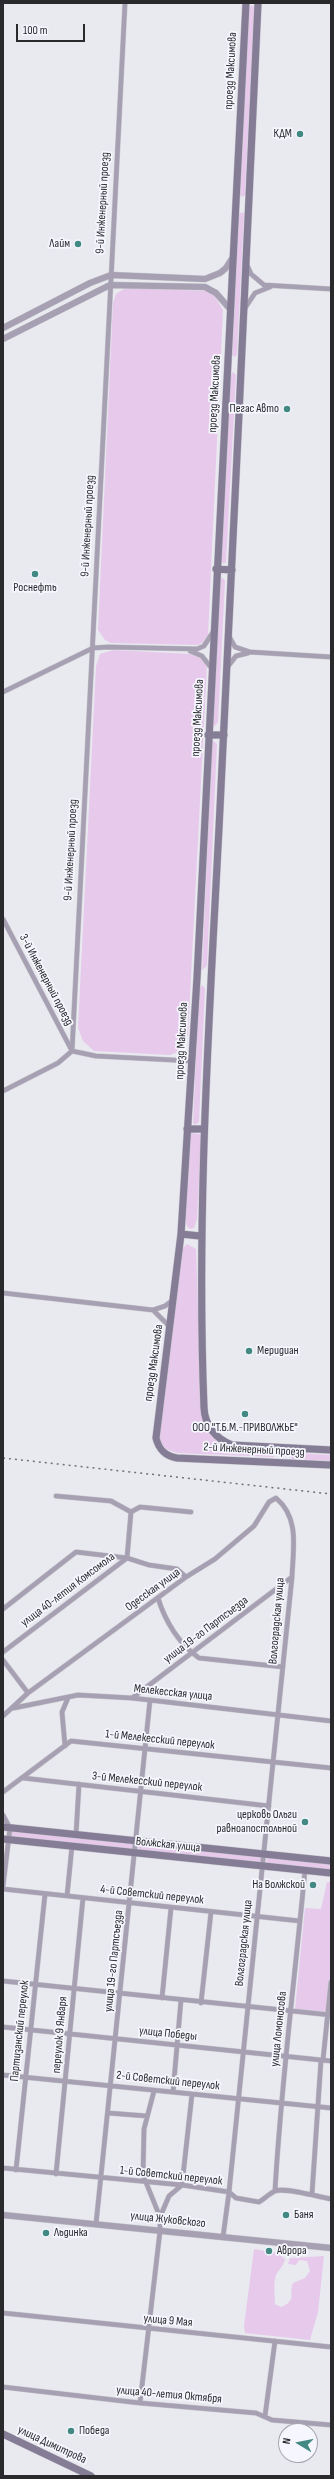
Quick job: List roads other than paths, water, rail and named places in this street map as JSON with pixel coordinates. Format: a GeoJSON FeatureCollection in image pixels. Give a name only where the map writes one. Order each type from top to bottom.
{"type":"FeatureCollection","features":[{"type":"Feature","properties":{"kind":"main road","name":"проезд Максимова"},"geometry":{"type":"LineString","coordinates":[[177,1458],[165,1454],[160,1450],[156,1438],[156,1432],[181,1234],[192,1060],[246,3]]}},
{"type":"Feature","properties":{"kind":"main road","name":"проезд Максимова"},"geometry":{"type":"LineString","coordinates":[[204,1408],[200,1236],[203,1129],[224,735],[258,3]]}},
{"type":"Feature","properties":{"kind":"main road"},"geometry":{"type":"LineString","coordinates":[[236,204],[249,204]]}},
{"type":"Feature","properties":{"kind":"main road"},"geometry":{"type":"LineString","coordinates":[[228,365],[241,365]]}},
{"type":"Feature","properties":{"kind":"main road"},"geometry":{"type":"LineString","coordinates":[[216,569],[232,570]]}},
{"type":"Feature","properties":{"kind":"main road"},"geometry":{"type":"LineString","coordinates":[[208,735],[224,735]]}},
{"type":"Feature","properties":{"kind":"main road"},"geometry":{"type":"LineString","coordinates":[[197,978],[210,978]]}},
{"type":"Feature","properties":{"kind":"main road"},"geometry":{"type":"LineString","coordinates":[[187,1129],[203,1129]]}},
{"type":"Feature","properties":{"kind":"main road"},"geometry":{"type":"LineString","coordinates":[[181,1234],[200,1236]]}},
{"type":"Feature","properties":{"kind":"main road","name":"2-й Инженерный проезд"},"geometry":{"type":"LineString","coordinates":[[204,1408],[206,1420],[215,1434],[228,1443],[240,1446],[284,1449],[331,1450]]}},
{"type":"Feature","properties":{"kind":"main road"},"geometry":{"type":"LineString","coordinates":[[284,1449],[284,1462]]}},
{"type":"Feature","properties":{"kind":"main road","name":"2-й Инженерный проезд"},"geometry":{"type":"LineString","coordinates":[[177,1458],[331,1465]]}},
{"type":"Feature","properties":{"kind":"main road","name":"Волжская улица"},"geometry":{"type":"LineString","coordinates":[[6,1828],[331,1861]]}},
{"type":"Feature","properties":{"kind":"main road","name":"Волжская улица"},"geometry":{"type":"LineString","coordinates":[[5,1839],[331,1873]]}},
{"type":"Feature","properties":{"kind":"main road","name":"улица Димитрова"},"geometry":{"type":"LineString","coordinates":[[3,2434],[91,2476]]}},
{"type":"Feature","properties":{"kind":"street","name":"9-й Инженерный проезд"},"geometry":{"type":"LineString","coordinates":[[72,1051],[125,3]]}},
{"type":"Feature","properties":{"kind":"street"},"geometry":{"type":"LineString","coordinates":[[3,328],[90,283],[111,274],[205,279],[226,268],[233,257]]}},
{"type":"Feature","properties":{"kind":"street"},"geometry":{"type":"LineString","coordinates":[[246,263],[257,281],[273,286],[331,289]]}},
{"type":"Feature","properties":{"kind":"street"},"geometry":{"type":"LineString","coordinates":[[3,339],[110,285],[205,288],[216,293],[230,309]]}},
{"type":"Feature","properties":{"kind":"street"},"geometry":{"type":"LineString","coordinates":[[244,312],[255,293],[273,286]]}},
{"type":"Feature","properties":{"kind":"street"},"geometry":{"type":"LineString","coordinates":[[3,692],[93,648],[108,647],[186,650],[204,646],[214,632]]}},
{"type":"Feature","properties":{"kind":"street"},"geometry":{"type":"LineString","coordinates":[[228,635],[235,647],[250,652],[331,657]]}},
{"type":"Feature","properties":{"kind":"street"},"geometry":{"type":"LineString","coordinates":[[186,650],[202,656],[212,669]]}},
{"type":"Feature","properties":{"kind":"street"},"geometry":{"type":"LineString","coordinates":[[227,668],[236,656],[250,652]]}},
{"type":"Feature","properties":{"kind":"street","name":"3-й Инженерный проезд"},"geometry":{"type":"LineString","coordinates":[[3,919],[72,1051]]}},
{"type":"Feature","properties":{"kind":"street"},"geometry":{"type":"LineString","coordinates":[[3,1091],[58,1063],[72,1051],[96,1056],[192,1060]]}},
{"type":"Feature","properties":{"kind":"street"},"geometry":{"type":"LineString","coordinates":[[3,1293],[153,1310],[165,1306],[174,1298]]}},
{"type":"Feature","properties":{"kind":"street"},"geometry":{"type":"LineString","coordinates":[[153,1310],[163,1318],[170,1328]]}},
{"type":"Feature","properties":{"kind":"street"},"geometry":{"type":"LineString","coordinates":[[56,1496],[111,1501],[131,1512],[140,1507],[191,1512]]}},
{"type":"Feature","properties":{"kind":"street","name":"Одесская улица"},"geometry":{"type":"LineString","coordinates":[[3,1716],[14,1708],[28,1693],[186,1577],[215,1559],[254,1526],[269,1502],[276,1498],[284,1504],[295,1531]]}},
{"type":"Feature","properties":{"kind":"street","name":"улица 40-летия Комсомола"},"geometry":{"type":"LineString","coordinates":[[3,1652],[127,1558],[131,1512]]}},
{"type":"Feature","properties":{"kind":"street","name":"Волгоградская улица"},"geometry":{"type":"LineString","coordinates":[[222,2237],[229,2192],[237,2099],[269,1806],[292,1577],[295,1531]]}},
{"type":"Feature","properties":{"kind":"street"},"geometry":{"type":"LineString","coordinates":[[3,1609],[76,1552],[127,1558],[149,1565],[177,1569],[186,1577]]}},
{"type":"Feature","properties":{"kind":"street","name":"улица 19-го Партсъезда"},"geometry":{"type":"LineString","coordinates":[[132,1698],[292,1577]]}},
{"type":"Feature","properties":{"kind":"street"},"geometry":{"type":"LineString","coordinates":[[158,1598],[164,1618],[192,1653],[199,1658],[283,1668]]}},
{"type":"Feature","properties":{"kind":"street"},"geometry":{"type":"LineString","coordinates":[[3,1660],[28,1693]]}},
{"type":"Feature","properties":{"kind":"street","name":"Мелекесская улица"},"geometry":{"type":"LineString","coordinates":[[14,1708],[78,1695],[132,1698],[331,1721]]}},
{"type":"Feature","properties":{"kind":"street"},"geometry":{"type":"LineString","coordinates":[[66,1746],[62,1712],[68,1698]]}},
{"type":"Feature","properties":{"kind":"street","name":"улица 19-го Партсъезда"},"geometry":{"type":"LineString","coordinates":[[96,2224],[136,1853],[150,1700]]}},
{"type":"Feature","properties":{"kind":"street","name":"1-й Мелекесский переулок"},"geometry":{"type":"LineString","coordinates":[[3,1792],[71,1742],[331,1768]]}},
{"type":"Feature","properties":{"kind":"street","name":"3-й Мелекесский переулок"},"geometry":{"type":"LineString","coordinates":[[23,1778],[269,1806]]}},
{"type":"Feature","properties":{"kind":"street"},"geometry":{"type":"LineString","coordinates":[[76,1835],[80,1784]]}},
{"type":"Feature","properties":{"kind":"street"},"geometry":{"type":"LineString","coordinates":[[3,1814],[6,1828],[3,1887]]}},
{"type":"Feature","properties":{"kind":"street"},"geometry":{"type":"LineString","coordinates":[[67,1896],[72,1846]]}},
{"type":"Feature","properties":{"kind":"street","name":"улица Ломоносова"},"geometry":{"type":"LineString","coordinates":[[275,2191],[280,2103],[287,2057],[305,1870]]}},
{"type":"Feature","properties":{"kind":"street","name":"4-й Советский переулок"},"geometry":{"type":"LineString","coordinates":[[3,1887],[45,1894],[300,1921]]}},
{"type":"Feature","properties":{"kind":"street","name":"Партизанский переулок"},"geometry":{"type":"LineString","coordinates":[[16,2170],[45,1894]]}},
{"type":"Feature","properties":{"kind":"street","name":"переулок 9 Января"},"geometry":{"type":"LineString","coordinates":[[56,2174],[84,1898]]}},
{"type":"Feature","properties":{"kind":"street"},"geometry":{"type":"LineString","coordinates":[[162,1998],[171,1908]]}},
{"type":"Feature","properties":{"kind":"street"},"geometry":{"type":"LineString","coordinates":[[201,2003],[211,1912]]}},
{"type":"Feature","properties":{"kind":"street"},"geometry":{"type":"LineString","coordinates":[[3,1981],[35,1986],[329,2015]]}},
{"type":"Feature","properties":{"kind":"street"},"geometry":{"type":"LineString","coordinates":[[312,2194],[317,2106],[329,2015],[331,1982]]}},
{"type":"Feature","properties":{"kind":"street"},"geometry":{"type":"LineString","coordinates":[[173,2092],[181,2000]]}},
{"type":"Feature","properties":{"kind":"street","name":"улица Победы"},"geometry":{"type":"LineString","coordinates":[[3,2027],[331,2061]]}},
{"type":"Feature","properties":{"kind":"street","name":"2-й Советский переулок"},"geometry":{"type":"LineString","coordinates":[[3,2074],[154,2091],[331,2108]]}},
{"type":"Feature","properties":{"kind":"street"},"geometry":{"type":"LineString","coordinates":[[140,2403],[160,2231],[160,2217],[150,2188],[145,2181],[144,2129],[154,2091]]}},
{"type":"Feature","properties":{"kind":"street"},"geometry":{"type":"LineString","coordinates":[[160,2217],[169,2196],[182,2185],[192,2094]]}},
{"type":"Feature","properties":{"kind":"street"},"geometry":{"type":"LineString","coordinates":[[108,2113],[147,2116]]}},
{"type":"Feature","properties":{"kind":"street","name":"1-й Советский переулок"},"geometry":{"type":"LineString","coordinates":[[3,2168],[100,2179],[145,2181],[182,2185],[229,2192],[236,2198],[259,2202],[275,2191]]}},
{"type":"Feature","properties":{"kind":"street"},"geometry":{"type":"LineString","coordinates":[[275,2191],[312,2194],[331,2199]]}},
{"type":"Feature","properties":{"kind":"street","name":"улица Жуковского"},"geometry":{"type":"LineString","coordinates":[[3,2214],[331,2248]]}},
{"type":"Feature","properties":{"kind":"street","name":"улица 9 Мая"},"geometry":{"type":"LineString","coordinates":[[3,2314],[331,2346]]}},
{"type":"Feature","properties":{"kind":"street"},"geometry":{"type":"LineString","coordinates":[[265,2416],[275,2341]]}},
{"type":"Feature","properties":{"kind":"street","name":"улица 40-летия Октября"},"geometry":{"type":"LineString","coordinates":[[3,2387],[140,2403],[256,2413],[272,2420],[331,2425]]}},
{"type":"Feature","properties":{"kind":"railway"},"geometry":{"type":"LineString","coordinates":[[3,1458],[331,1494]]}},
{"type":"Feature","properties":{"kind":"place","name":"КДМ"},"geometry":{"type":"Point","coordinates":[300,134]}},
{"type":"Feature","properties":{"kind":"place","name":"Лайм"},"geometry":{"type":"Point","coordinates":[78,244]}},
{"type":"Feature","properties":{"kind":"place","name":"Пегас Авто"},"geometry":{"type":"Point","coordinates":[287,409]}},
{"type":"Feature","properties":{"kind":"place","name":"Роснефть"},"geometry":{"type":"Point","coordinates":[35,574]}},
{"type":"Feature","properties":{"kind":"place","name":"Меридиан"},"geometry":{"type":"Point","coordinates":[249,1351]}},
{"type":"Feature","properties":{"kind":"place","name":"ООО \"Т.Б.М.-ПРИВОЛЖЬЕ\""},"geometry":{"type":"Point","coordinates":[245,1414]}},
{"type":"Feature","properties":{"kind":"place","name":"церковь Ольги равноапостольной"},"geometry":{"type":"Point","coordinates":[305,1822]}},
{"type":"Feature","properties":{"kind":"place","name":"На Волжской"},"geometry":{"type":"Point","coordinates":[313,1885]}},
{"type":"Feature","properties":{"kind":"place","name":"Баня"},"geometry":{"type":"Point","coordinates":[286,2215]}},
{"type":"Feature","properties":{"kind":"place","name":"Льдинка"},"geometry":{"type":"Point","coordinates":[46,2233]}},
{"type":"Feature","properties":{"kind":"place","name":"Аврора"},"geometry":{"type":"Point","coordinates":[269,2251]}},
{"type":"Feature","properties":{"kind":"place","name":"Победа"},"geometry":{"type":"Point","coordinates":[71,2431]}}]}
